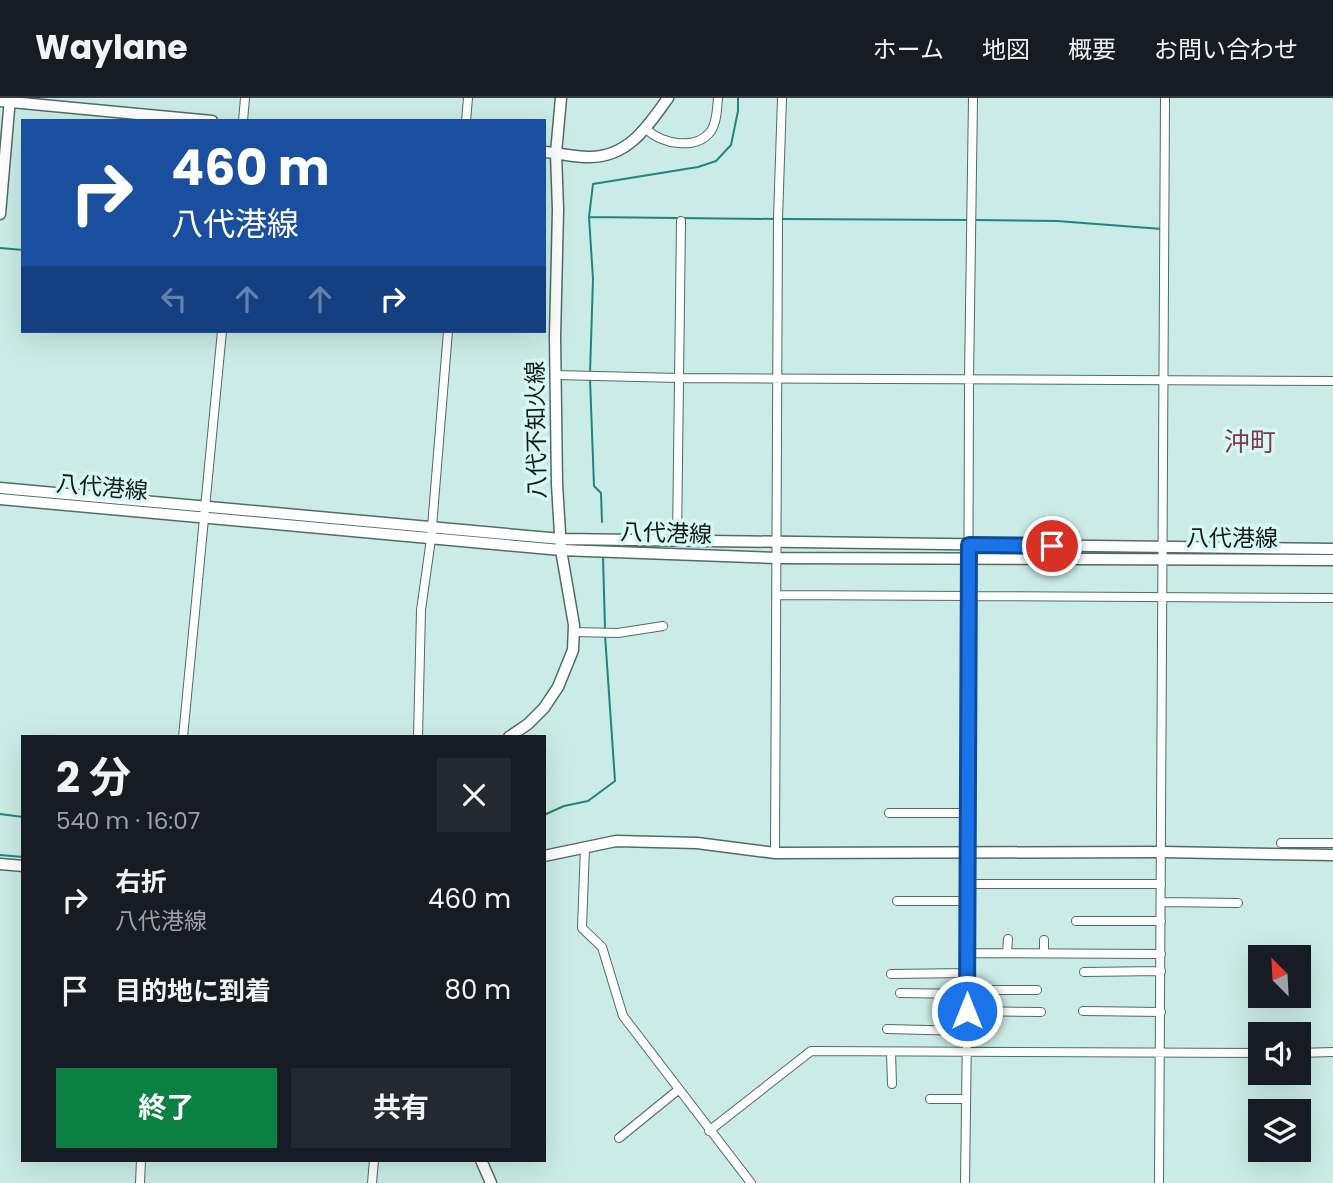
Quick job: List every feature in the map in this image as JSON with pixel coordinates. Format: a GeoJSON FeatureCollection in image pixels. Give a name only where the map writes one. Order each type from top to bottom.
{"type":"FeatureCollection","features":[{"type":"Feature","properties":{"kind":"main road","name":"八代不知火線"},"geometry":{"type":"LineString","coordinates":[[512,735],[544,708],[558,687],[573,650],[574,632],[561,544],[557,484],[558,210],[550,152],[561,98]]}},
{"type":"Feature","properties":{"kind":"main road"},"geometry":{"type":"LineString","coordinates":[[550,152],[590,157],[606,155],[629,146],[646,129],[668,98]]}},
{"type":"Feature","properties":{"kind":"main road"},"geometry":{"type":"LineString","coordinates":[[0,214],[7,101],[192,119]]}},
{"type":"Feature","properties":{"kind":"main road","name":"八代港線"},"geometry":{"type":"LineString","coordinates":[[0,488],[430,539],[561,544],[777,558],[969,558],[1333,549]]}},
{"type":"Feature","properties":{"kind":"main road","name":"八代港線"},"geometry":{"type":"LineString","coordinates":[[0,499],[432,526],[561,544],[777,540],[1333,560]]}},
{"type":"Feature","properties":{"kind":"main road"},"geometry":{"type":"LineString","coordinates":[[546,856],[616,841],[697,843],[775,853],[1161,852],[1333,855]]}},
{"type":"Feature","properties":{"kind":"main road"},"geometry":{"type":"LineString","coordinates":[[0,864],[21,866]]}},
{"type":"Feature","properties":{"kind":"main road"},"geometry":{"type":"LineString","coordinates":[[482,1162],[491,1183]]}},
{"type":"Feature","properties":{"kind":"street"},"geometry":{"type":"LineString","coordinates":[[243,119],[245,98]]}},
{"type":"Feature","properties":{"kind":"street"},"geometry":{"type":"LineString","coordinates":[[466,119],[468,98]]}},
{"type":"Feature","properties":{"kind":"street"},"geometry":{"type":"LineString","coordinates":[[646,129],[668,142],[689,144],[705,137],[712,129],[718,98]]}},
{"type":"Feature","properties":{"kind":"street"},"geometry":{"type":"LineString","coordinates":[[775,853],[778,219],[782,98]]}},
{"type":"Feature","properties":{"kind":"street"},"geometry":{"type":"LineString","coordinates":[[965,1183],[973,98]]}},
{"type":"Feature","properties":{"kind":"street"},"geometry":{"type":"LineString","coordinates":[[1159,1183],[1164,98]]}},
{"type":"Feature","properties":{"kind":"street"},"geometry":{"type":"LineString","coordinates":[[677,541],[681,221]]}},
{"type":"Feature","properties":{"kind":"street"},"geometry":{"type":"LineString","coordinates":[[183,735],[222,333]]}},
{"type":"Feature","properties":{"kind":"street"},"geometry":{"type":"LineString","coordinates":[[418,735],[421,610],[432,526],[448,333]]}},
{"type":"Feature","properties":{"kind":"street"},"geometry":{"type":"LineString","coordinates":[[556,375],[1333,381]]}},
{"type":"Feature","properties":{"kind":"street"},"geometry":{"type":"LineString","coordinates":[[777,595],[1333,598]]}},
{"type":"Feature","properties":{"kind":"street"},"geometry":{"type":"LineString","coordinates":[[574,632],[618,633],[663,626]]}},
{"type":"Feature","properties":{"kind":"street"},"geometry":{"type":"LineString","coordinates":[[889,813],[968,813]]}},
{"type":"Feature","properties":{"kind":"street"},"geometry":{"type":"LineString","coordinates":[[1281,843],[1333,843]]}},
{"type":"Feature","properties":{"kind":"street"},"geometry":{"type":"LineString","coordinates":[[585,846],[582,928],[602,947],[623,1016],[751,1183]]}},
{"type":"Feature","properties":{"kind":"street"},"geometry":{"type":"LineString","coordinates":[[968,884],[1161,884]]}},
{"type":"Feature","properties":{"kind":"street"},"geometry":{"type":"LineString","coordinates":[[897,901],[968,901]]}},
{"type":"Feature","properties":{"kind":"street"},"geometry":{"type":"LineString","coordinates":[[1161,902],[1238,904]]}},
{"type":"Feature","properties":{"kind":"street"},"geometry":{"type":"LineString","coordinates":[[1076,921],[1161,922]]}},
{"type":"Feature","properties":{"kind":"street"},"geometry":{"type":"LineString","coordinates":[[1007,953],[1008,939]]}},
{"type":"Feature","properties":{"kind":"street"},"geometry":{"type":"LineString","coordinates":[[1044,940],[1044,953]]}},
{"type":"Feature","properties":{"kind":"street"},"geometry":{"type":"LineString","coordinates":[[968,953],[1161,954]]}},
{"type":"Feature","properties":{"kind":"street"},"geometry":{"type":"LineString","coordinates":[[1084,972],[1161,971]]}},
{"type":"Feature","properties":{"kind":"street"},"geometry":{"type":"LineString","coordinates":[[891,974],[967,973]]}},
{"type":"Feature","properties":{"kind":"street"},"geometry":{"type":"LineString","coordinates":[[900,993],[1037,990]]}},
{"type":"Feature","properties":{"kind":"street"},"geometry":{"type":"LineString","coordinates":[[967,1011],[1041,1012]]}},
{"type":"Feature","properties":{"kind":"street"},"geometry":{"type":"LineString","coordinates":[[1083,1011],[1161,1012]]}},
{"type":"Feature","properties":{"kind":"street"},"geometry":{"type":"LineString","coordinates":[[887,1029],[967,1031]]}},
{"type":"Feature","properties":{"kind":"street"},"geometry":{"type":"LineString","coordinates":[[709,1131],[811,1051],[1248,1053]]}},
{"type":"Feature","properties":{"kind":"street"},"geometry":{"type":"LineString","coordinates":[[891,1052],[892,1084]]}},
{"type":"Feature","properties":{"kind":"street"},"geometry":{"type":"LineString","coordinates":[[1311,1053],[1333,1052]]}},
{"type":"Feature","properties":{"kind":"street"},"geometry":{"type":"LineString","coordinates":[[619,1138],[678,1090]]}},
{"type":"Feature","properties":{"kind":"street"},"geometry":{"type":"LineString","coordinates":[[930,1099],[966,1099]]}},
{"type":"Feature","properties":{"kind":"street"},"geometry":{"type":"LineString","coordinates":[[140,1183],[141,1162]]}},
{"type":"Feature","properties":{"kind":"street"},"geometry":{"type":"LineString","coordinates":[[372,1183],[374,1162]]}},
{"type":"Feature","properties":{"kind":"waterway"},"geometry":{"type":"LineString","coordinates":[[590,373],[593,279],[589,217],[593,184],[698,167],[716,161],[731,145],[738,98]]}},
{"type":"Feature","properties":{"kind":"waterway"},"geometry":{"type":"LineString","coordinates":[[589,217],[774,219]]}},
{"type":"Feature","properties":{"kind":"waterway"},"geometry":{"type":"LineString","coordinates":[[783,219],[970,220]]}},
{"type":"Feature","properties":{"kind":"waterway"},"geometry":{"type":"LineString","coordinates":[[975,220],[1057,221],[1162,229]]}},
{"type":"Feature","properties":{"kind":"waterway"},"geometry":{"type":"LineString","coordinates":[[0,248],[21,250]]}},
{"type":"Feature","properties":{"kind":"waterway"},"geometry":{"type":"LineString","coordinates":[[590,379],[594,486],[601,493],[602,522]]}},
{"type":"Feature","properties":{"kind":"waterway"},"geometry":{"type":"LineString","coordinates":[[603,557],[605,629]]}},
{"type":"Feature","properties":{"kind":"waterway"},"geometry":{"type":"LineString","coordinates":[[546,814],[564,806],[588,801],[615,781],[605,635]]}},
{"type":"Feature","properties":{"kind":"waterway"},"geometry":{"type":"LineString","coordinates":[[0,814],[21,817]]}},
{"type":"Feature","properties":{"kind":"waterway"},"geometry":{"type":"LineString","coordinates":[[0,855],[21,857]]}},
{"type":"Feature","properties":{"kind":"district","name":"沖町"},"geometry":{"type":"Point","coordinates":[1250,442]}},
{"type":"Feature","properties":{"kind":"route"},"geometry":{"type":"LineString","coordinates":[[967,1011],[969,545],[1052,546]]}}]}
